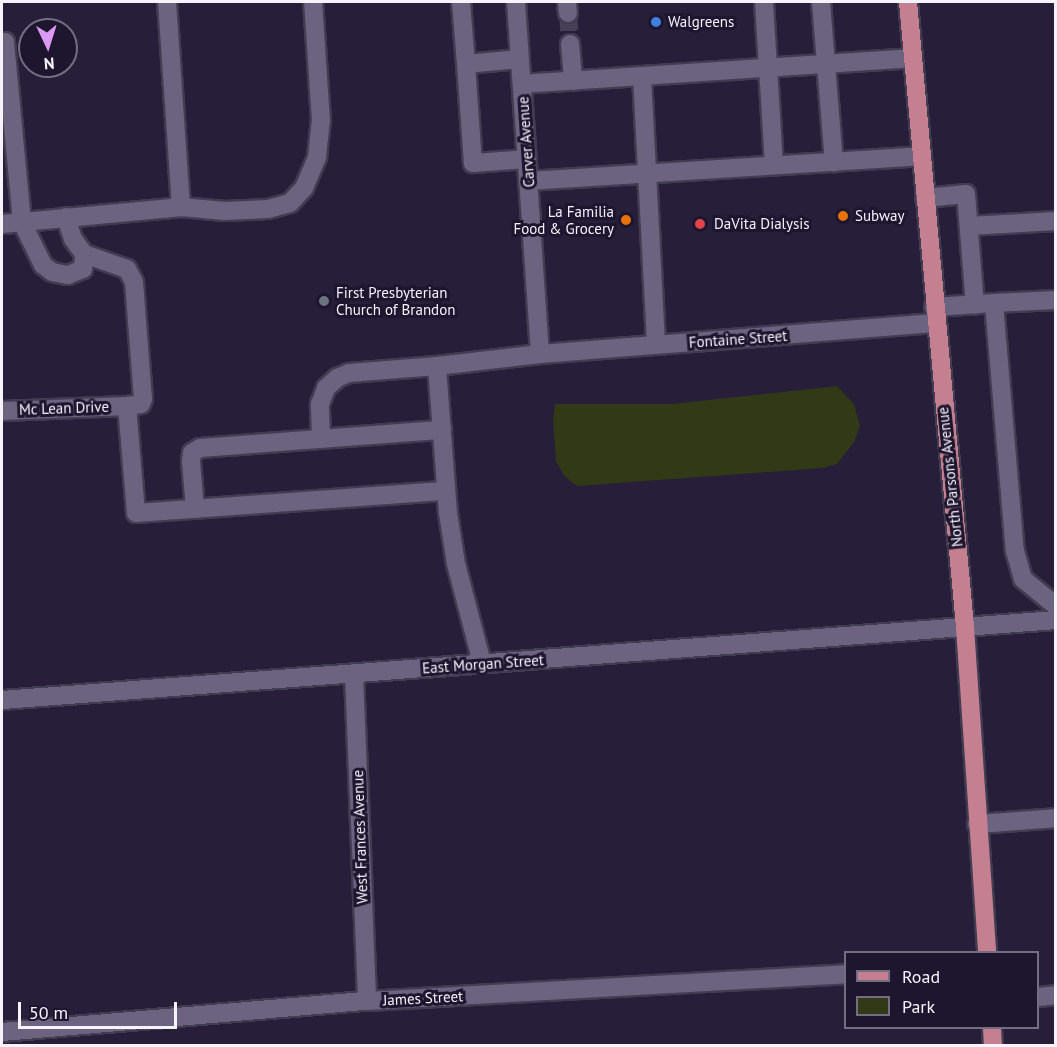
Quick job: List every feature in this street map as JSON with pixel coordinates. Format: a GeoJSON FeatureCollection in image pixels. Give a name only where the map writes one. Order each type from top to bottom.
{"type":"FeatureCollection","features":[{"type":"Feature","properties":{"kind":"main road","name":"North Parsons Avenue"},"geometry":{"type":"LineString","coordinates":[[908,2],[965,627],[987,951]]}},
{"type":"Feature","properties":{"kind":"main road"},"geometry":{"type":"LineString","coordinates":[[992,1029],[993,1046]]}},
{"type":"Feature","properties":{"kind":"street"},"geometry":{"type":"LineString","coordinates":[[167,2],[181,207]]}},
{"type":"Feature","properties":{"kind":"street"},"geometry":{"type":"LineString","coordinates":[[2,224],[181,207],[225,211],[268,209],[290,203],[304,188],[317,157],[321,121],[313,2]]}},
{"type":"Feature","properties":{"kind":"street"},"geometry":{"type":"LineString","coordinates":[[461,2],[473,163],[527,159]]}},
{"type":"Feature","properties":{"kind":"street","name":"Carver Avenue"},"geometry":{"type":"LineString","coordinates":[[516,2],[540,354]]}},
{"type":"Feature","properties":{"kind":"street"},"geometry":{"type":"LineString","coordinates":[[764,2],[774,165]]}},
{"type":"Feature","properties":{"kind":"street"},"geometry":{"type":"LineString","coordinates":[[821,2],[834,162]]}},
{"type":"Feature","properties":{"kind":"street"},"geometry":{"type":"LineString","coordinates":[[2,42],[5,42],[22,222],[43,265],[52,272],[68,276],[83,269],[84,254]]}},
{"type":"Feature","properties":{"kind":"street"},"geometry":{"type":"LineString","coordinates":[[570,44],[573,81]]}},
{"type":"Feature","properties":{"kind":"street"},"geometry":{"type":"LineString","coordinates":[[522,84],[913,58]]}},
{"type":"Feature","properties":{"kind":"street"},"geometry":{"type":"LineString","coordinates":[[466,64],[520,59]]}},
{"type":"Feature","properties":{"kind":"street"},"geometry":{"type":"LineString","coordinates":[[642,76],[656,345]]}},
{"type":"Feature","properties":{"kind":"street"},"geometry":{"type":"LineString","coordinates":[[528,181],[921,156]]}},
{"type":"Feature","properties":{"kind":"street"},"geometry":{"type":"LineString","coordinates":[[925,198],[966,194],[975,305]]}},
{"type":"Feature","properties":{"kind":"street"},"geometry":{"type":"LineString","coordinates":[[66,217],[73,239],[84,254],[127,269],[134,282],[144,390],[141,404],[127,406],[136,513],[446,491]]}},
{"type":"Feature","properties":{"kind":"street"},"geometry":{"type":"LineString","coordinates":[[969,226],[1056,221]]}},
{"type":"Feature","properties":{"kind":"street","name":"Fontaine Street"},"geometry":{"type":"LineString","coordinates":[[321,438],[320,404],[326,388],[337,378],[350,373],[656,345],[935,315],[975,305],[1056,300]]}},
{"type":"Feature","properties":{"kind":"street"},"geometry":{"type":"LineString","coordinates":[[994,303],[1015,551],[1023,579],[1056,606]]}},
{"type":"Feature","properties":{"kind":"street"},"geometry":{"type":"LineString","coordinates":[[437,366],[446,491],[456,564],[482,663]]}},
{"type":"Feature","properties":{"kind":"street","name":"Mc Lean Drive"},"geometry":{"type":"LineString","coordinates":[[2,411],[127,406]]}},
{"type":"Feature","properties":{"kind":"street"},"geometry":{"type":"LineString","coordinates":[[195,509],[191,461],[192,453],[200,448],[442,430]]}},
{"type":"Feature","properties":{"kind":"street","name":"East Morgan Street"},"geometry":{"type":"LineString","coordinates":[[2,700],[1056,620]]}},
{"type":"Feature","properties":{"kind":"street","name":"West Frances Avenue"},"geometry":{"type":"LineString","coordinates":[[354,674],[367,1001]]}},
{"type":"Feature","properties":{"kind":"street"},"geometry":{"type":"LineString","coordinates":[[977,824],[1056,818]]}},
{"type":"Feature","properties":{"kind":"street","name":"James Street"},"geometry":{"type":"LineString","coordinates":[[2,1032],[367,1001],[844,974]]}},
{"type":"Feature","properties":{"kind":"street"},"geometry":{"type":"LineString","coordinates":[[1039,997],[1056,995]]}},
{"type":"Feature","properties":{"kind":"green space"},"geometry":{"type":"Polygon","coordinates":[[[837,386],[854,404],[860,426],[854,442],[837,464],[822,468],[577,486],[564,476],[556,461],[553,419],[555,404],[672,404],[837,386]]]}},
{"type":"Feature","properties":{"kind":"tunnel"},"geometry":{"type":"LineString","coordinates":[[568,13],[570,44]]}},
{"type":"Feature","properties":{"kind":"place","name":"Walgreens"},"geometry":{"type":"Point","coordinates":[656,22]}},
{"type":"Feature","properties":{"kind":"place","name":"Subway"},"geometry":{"type":"Point","coordinates":[843,216]}},
{"type":"Feature","properties":{"kind":"place","name":"La Familia Food & Grocery"},"geometry":{"type":"Point","coordinates":[626,220]}},
{"type":"Feature","properties":{"kind":"place","name":"DaVita Dialysis"},"geometry":{"type":"Point","coordinates":[700,224]}},
{"type":"Feature","properties":{"kind":"place","name":"First Presbyterian Church of Brandon"},"geometry":{"type":"Point","coordinates":[324,301]}}]}
